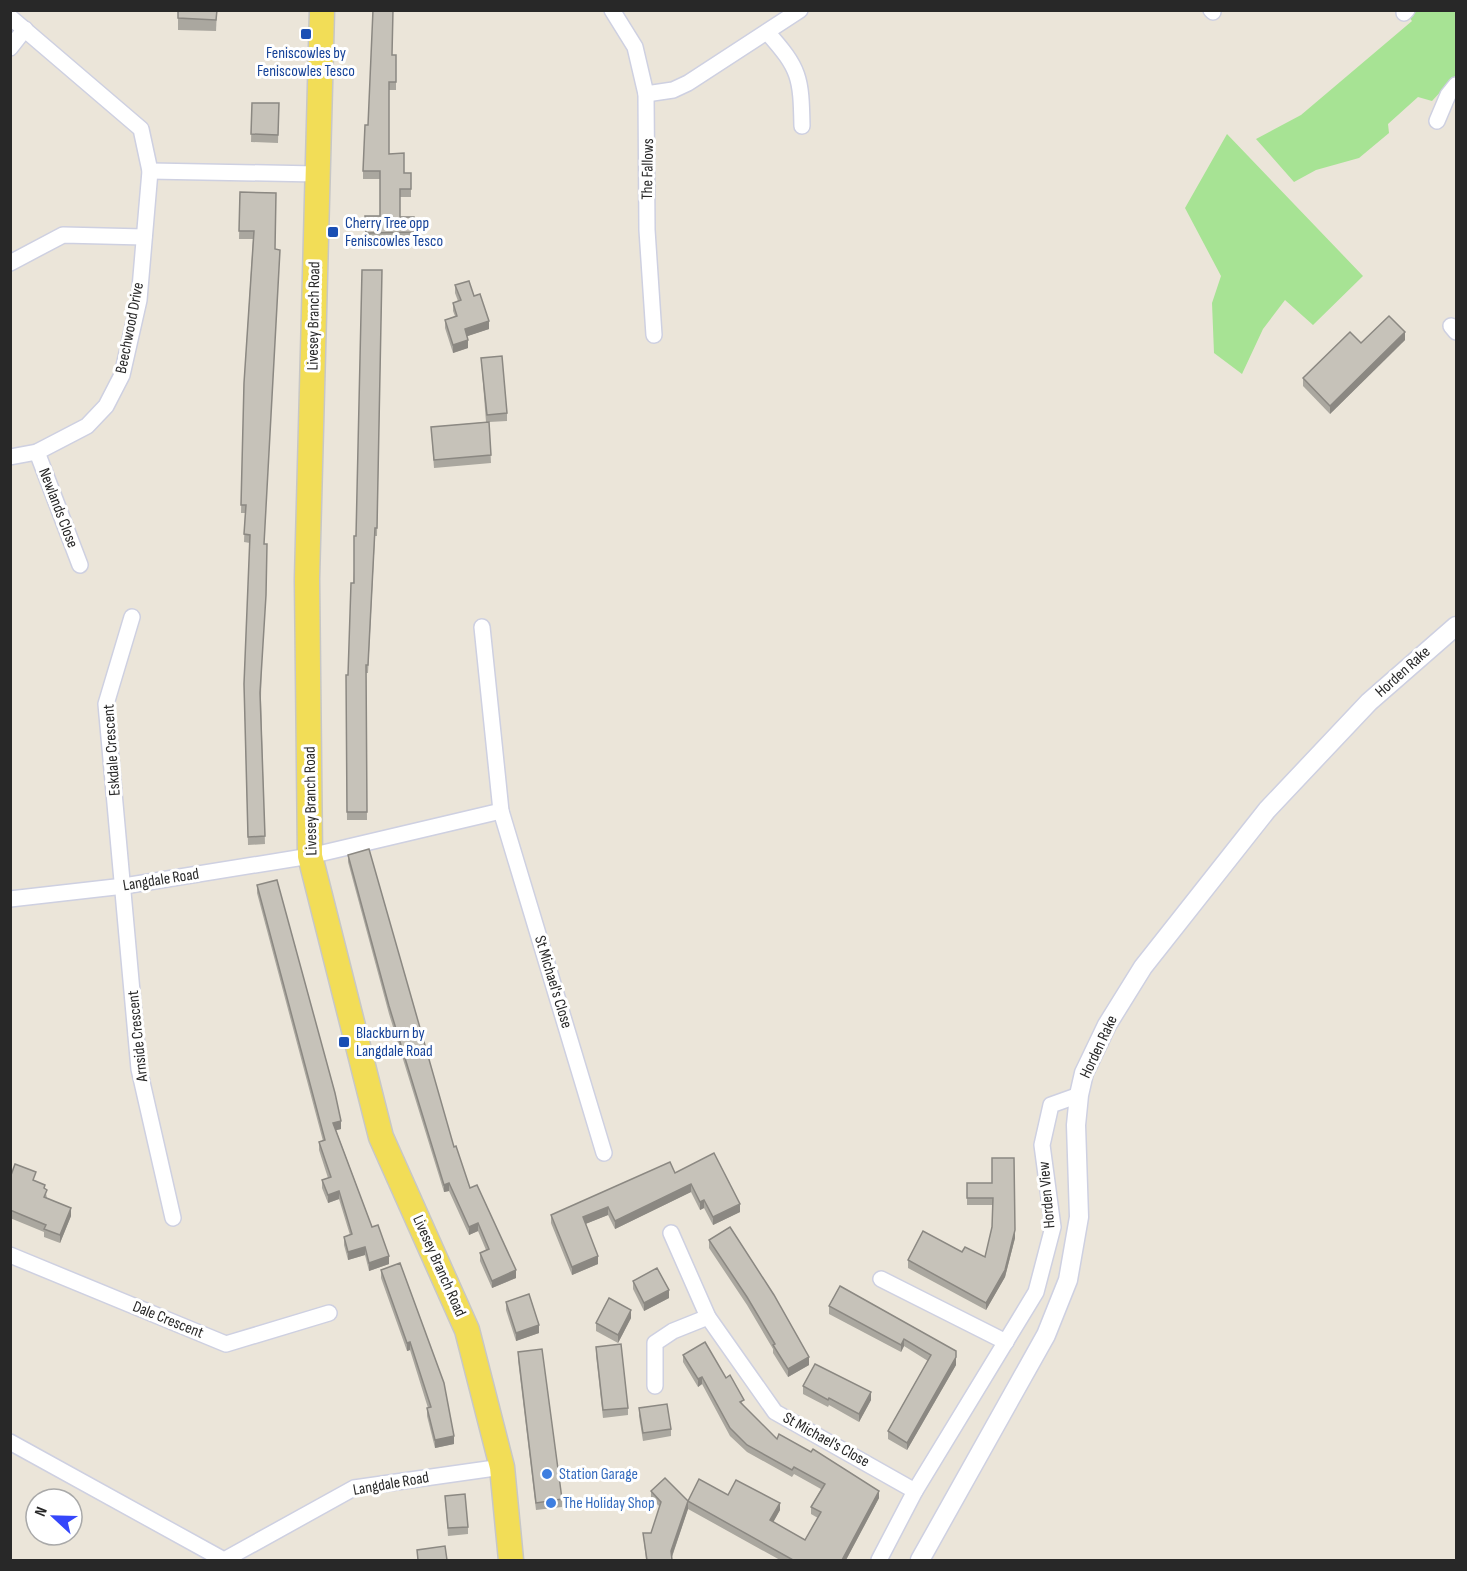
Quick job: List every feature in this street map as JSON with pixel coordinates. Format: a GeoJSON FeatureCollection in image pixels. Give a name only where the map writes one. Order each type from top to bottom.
{"type":"FeatureCollection","features":[{"type":"Feature","properties":{"kind":"main road","name":"Livesey Branch Road"},"geometry":{"type":"LineString","coordinates":[[321,10],[307,579],[310,856],[381,1137],[468,1330],[502,1467],[511,1560]]}},
{"type":"Feature","properties":{"kind":"street","name":"The Fallows"},"geometry":{"type":"LineString","coordinates":[[612,10],[635,47],[646,94],[647,230],[654,335]]}},
{"type":"Feature","properties":{"kind":"street"},"geometry":{"type":"LineString","coordinates":[[646,94],[673,90],[688,83],[800,10]]}},
{"type":"Feature","properties":{"kind":"street","name":"Beechwood Drive"},"geometry":{"type":"LineString","coordinates":[[10,17],[141,129],[150,171],[139,300],[122,375],[106,406],[87,426],[37,452],[10,457]]}},
{"type":"Feature","properties":{"kind":"street"},"geometry":{"type":"LineString","coordinates":[[10,48],[25,29]]}},
{"type":"Feature","properties":{"kind":"street"},"geometry":{"type":"LineString","coordinates":[[767,32],[788,56],[799,75],[802,126]]}},
{"type":"Feature","properties":{"kind":"street"},"geometry":{"type":"LineString","coordinates":[[1437,121],[1448,95],[1456,85]]}},
{"type":"Feature","properties":{"kind":"street"},"geometry":{"type":"LineString","coordinates":[[150,171],[317,174]]}},
{"type":"Feature","properties":{"kind":"street"},"geometry":{"type":"LineString","coordinates":[[10,263],[63,235],[144,237]]}},
{"type":"Feature","properties":{"kind":"street","name":"Newlands Close"},"geometry":{"type":"LineString","coordinates":[[37,452],[80,565]]}},
{"type":"Feature","properties":{"kind":"street","name":"Eskdale Crescent"},"geometry":{"type":"LineString","coordinates":[[124,886],[106,704],[132,617]]}},
{"type":"Feature","properties":{"kind":"street","name":"Horden Rake"},"geometry":{"type":"LineString","coordinates":[[920,1560],[1046,1335],[1068,1280],[1079,1217],[1076,1125],[1079,1095],[1084,1073],[1094,1051],[1143,967],[1267,810],[1369,702],[1456,626]]}},
{"type":"Feature","properties":{"kind":"street","name":"St Michael's Close"},"geometry":{"type":"LineString","coordinates":[[482,627],[501,812],[604,1153]]}},
{"type":"Feature","properties":{"kind":"street"},"geometry":{"type":"LineString","coordinates":[[310,856],[501,812]]}},
{"type":"Feature","properties":{"kind":"street","name":"Langdale Road"},"geometry":{"type":"LineString","coordinates":[[10,899],[124,886],[310,856]]}},
{"type":"Feature","properties":{"kind":"street","name":"Arnside Crescent"},"geometry":{"type":"LineString","coordinates":[[124,886],[139,1069],[173,1218]]}},
{"type":"Feature","properties":{"kind":"street","name":"Horden View"},"geometry":{"type":"LineString","coordinates":[[879,1560],[915,1491],[1036,1292],[1053,1227],[1042,1145],[1051,1105],[1079,1095]]}},
{"type":"Feature","properties":{"kind":"street","name":"St Michael's Close"},"geometry":{"type":"LineString","coordinates":[[671,1233],[708,1317],[775,1412],[915,1491]]}},
{"type":"Feature","properties":{"kind":"street","name":"Dale Crescent"},"geometry":{"type":"LineString","coordinates":[[10,1255],[226,1344],[329,1314]]}},
{"type":"Feature","properties":{"kind":"street"},"geometry":{"type":"LineString","coordinates":[[881,1279],[1006,1342]]}},
{"type":"Feature","properties":{"kind":"street"},"geometry":{"type":"LineString","coordinates":[[655,1386],[655,1343],[673,1331],[708,1317]]}},
{"type":"Feature","properties":{"kind":"street","name":"Langdale Road"},"geometry":{"type":"LineString","coordinates":[[10,1443],[225,1560],[354,1488],[502,1467]]}},
{"type":"Feature","properties":{"kind":"green space"},"geometry":{"type":"Polygon","coordinates":[[[1416,11],[1456,11],[1456,75],[1432,101],[1418,97],[1388,124],[1389,133],[1359,158],[1316,170],[1294,182],[1256,139],[1301,115],[1412,21],[1409,17],[1416,11]]]}},
{"type":"Feature","properties":{"kind":"green space"},"geometry":{"type":"Polygon","coordinates":[[[1227,134],[1363,276],[1313,325],[1285,300],[1263,329],[1242,374],[1214,353],[1212,303],[1221,276],[1185,208],[1227,134]]]}},
{"type":"Feature","properties":{"kind":"building"},"geometry":{"type":"Polygon","coordinates":[[[178,10],[217,10],[216,20],[178,18],[178,10]]]}},
{"type":"Feature","properties":{"kind":"building"},"geometry":{"type":"Polygon","coordinates":[[[373,10],[393,10],[392,55],[396,55],[396,82],[389,82],[389,154],[404,153],[404,173],[411,173],[411,189],[400,189],[400,217],[414,217],[414,232],[366,233],[365,216],[380,216],[380,171],[363,171],[365,125],[368,125],[373,10]]]}},
{"type":"Feature","properties":{"kind":"building"},"geometry":{"type":"Polygon","coordinates":[[[252,103],[279,103],[278,135],[251,134],[252,103]]]}},
{"type":"Feature","properties":{"kind":"building"},"geometry":{"type":"Polygon","coordinates":[[[240,192],[276,193],[275,249],[280,250],[264,544],[267,544],[266,595],[260,693],[265,836],[248,837],[244,684],[250,535],[244,534],[246,505],[241,505],[244,383],[254,231],[239,231],[240,192]]]}},
{"type":"Feature","properties":{"kind":"building"},"geometry":{"type":"Polygon","coordinates":[[[362,270],[382,270],[377,528],[375,528],[368,665],[366,665],[367,812],[347,812],[346,675],[348,675],[351,583],[354,583],[354,536],[356,536],[362,270]]]}},
{"type":"Feature","properties":{"kind":"building"},"geometry":{"type":"Polygon","coordinates":[[[469,281],[474,296],[480,294],[489,321],[465,329],[468,340],[453,345],[445,320],[457,316],[453,303],[461,300],[455,285],[469,281]]]}},
{"type":"Feature","properties":{"kind":"building"},"geometry":{"type":"Polygon","coordinates":[[[1389,316],[1405,332],[1330,406],[1303,378],[1350,332],[1361,343],[1389,316]]]}},
{"type":"Feature","properties":{"kind":"building"},"geometry":{"type":"Polygon","coordinates":[[[502,356],[507,413],[487,415],[481,358],[502,356]]]}},
{"type":"Feature","properties":{"kind":"building"},"geometry":{"type":"Polygon","coordinates":[[[489,422],[491,455],[434,460],[431,427],[489,422]]]}},
{"type":"Feature","properties":{"kind":"building"},"geometry":{"type":"Polygon","coordinates":[[[369,849],[454,1147],[456,1146],[470,1188],[477,1185],[516,1270],[492,1281],[480,1253],[489,1249],[478,1223],[469,1227],[449,1183],[444,1185],[389,1006],[348,855],[369,849]]]}},
{"type":"Feature","properties":{"kind":"building"},"geometry":{"type":"Polygon","coordinates":[[[277,880],[335,1093],[341,1121],[333,1123],[372,1227],[378,1225],[389,1256],[369,1263],[365,1247],[348,1252],[344,1237],[352,1234],[339,1191],[328,1195],[322,1180],[331,1177],[319,1142],[325,1140],[257,885],[277,880]]]}},
{"type":"Feature","properties":{"kind":"building"},"geometry":{"type":"Polygon","coordinates":[[[714,1153],[740,1204],[713,1217],[704,1200],[700,1202],[691,1184],[615,1221],[608,1207],[583,1217],[598,1256],[572,1267],[551,1215],[670,1162],[675,1173],[714,1153]]]}},
{"type":"Feature","properties":{"kind":"building"},"geometry":{"type":"Polygon","coordinates":[[[992,1158],[1014,1158],[1015,1230],[1005,1270],[986,1303],[908,1260],[923,1231],[962,1252],[965,1247],[985,1257],[992,1227],[993,1198],[967,1198],[967,1183],[992,1183],[992,1158]]]}},
{"type":"Feature","properties":{"kind":"building"},"geometry":{"type":"Polygon","coordinates":[[[15,1164],[36,1172],[33,1180],[45,1185],[44,1188],[47,1190],[44,1197],[71,1208],[60,1235],[44,1229],[46,1225],[10,1210],[10,1178],[15,1164]]]}},
{"type":"Feature","properties":{"kind":"building"},"geometry":{"type":"Polygon","coordinates":[[[730,1227],[774,1295],[809,1357],[788,1369],[747,1297],[709,1240],[730,1227]]]}},
{"type":"Feature","properties":{"kind":"building"},"geometry":{"type":"Polygon","coordinates":[[[400,1263],[444,1383],[454,1436],[435,1440],[427,1408],[431,1407],[410,1342],[407,1343],[381,1270],[400,1263]]]}},
{"type":"Feature","properties":{"kind":"building"},"geometry":{"type":"Polygon","coordinates":[[[657,1268],[669,1290],[644,1303],[633,1281],[657,1268]]]}},
{"type":"Feature","properties":{"kind":"building"},"geometry":{"type":"Polygon","coordinates":[[[840,1286],[956,1351],[956,1357],[907,1443],[888,1431],[931,1355],[904,1339],[901,1345],[829,1306],[840,1286]]]}},
{"type":"Feature","properties":{"kind":"building"},"geometry":{"type":"Polygon","coordinates":[[[529,1294],[539,1325],[516,1333],[506,1302],[529,1294]]]}},
{"type":"Feature","properties":{"kind":"building"},"geometry":{"type":"Polygon","coordinates":[[[609,1298],[631,1310],[618,1335],[596,1323],[609,1298]]]}},
{"type":"Feature","properties":{"kind":"building"},"geometry":{"type":"Polygon","coordinates":[[[705,1342],[726,1378],[730,1375],[744,1400],[740,1402],[777,1439],[779,1434],[811,1452],[813,1449],[879,1491],[842,1560],[793,1560],[688,1501],[699,1479],[728,1495],[736,1480],[780,1503],[770,1520],[805,1540],[821,1512],[811,1507],[825,1484],[794,1467],[792,1470],[747,1445],[730,1428],[702,1377],[698,1379],[683,1355],[705,1342]]]}},
{"type":"Feature","properties":{"kind":"building"},"geometry":{"type":"Polygon","coordinates":[[[621,1344],[628,1408],[603,1410],[596,1347],[621,1344]]]}},
{"type":"Feature","properties":{"kind":"building"},"geometry":{"type":"Polygon","coordinates":[[[542,1349],[562,1499],[536,1503],[518,1352],[542,1349]]]}},
{"type":"Feature","properties":{"kind":"building"},"geometry":{"type":"Polygon","coordinates":[[[815,1364],[871,1392],[859,1414],[803,1386],[815,1364]]]}},
{"type":"Feature","properties":{"kind":"building"},"geometry":{"type":"Polygon","coordinates":[[[667,1404],[671,1429],[643,1433],[639,1408],[667,1404]]]}},
{"type":"Feature","properties":{"kind":"building"},"geometry":{"type":"Polygon","coordinates":[[[665,1478],[688,1501],[671,1551],[672,1560],[647,1560],[643,1533],[651,1533],[661,1502],[651,1491],[665,1478]]]}},
{"type":"Feature","properties":{"kind":"building"},"geometry":{"type":"Polygon","coordinates":[[[465,1494],[468,1527],[448,1528],[445,1496],[465,1494]]]}},
{"type":"Feature","properties":{"kind":"building"},"geometry":{"type":"Polygon","coordinates":[[[445,1546],[447,1560],[418,1560],[417,1550],[445,1546]]]}},
{"type":"Feature","properties":{"kind":"place","name":"Feniscowles by Feniscowles Tesco"},"geometry":{"type":"Point","coordinates":[306,34]}},
{"type":"Feature","properties":{"kind":"place","name":"Cherry Tree opp Feniscowles Tesco"},"geometry":{"type":"Point","coordinates":[333,232]}},
{"type":"Feature","properties":{"kind":"place","name":"Blackburn by Langdale Road"},"geometry":{"type":"Point","coordinates":[344,1042]}},
{"type":"Feature","properties":{"kind":"place","name":"Station Garage"},"geometry":{"type":"Point","coordinates":[547,1474]}},
{"type":"Feature","properties":{"kind":"place","name":"The Holiday Shop"},"geometry":{"type":"Point","coordinates":[551,1503]}}]}
